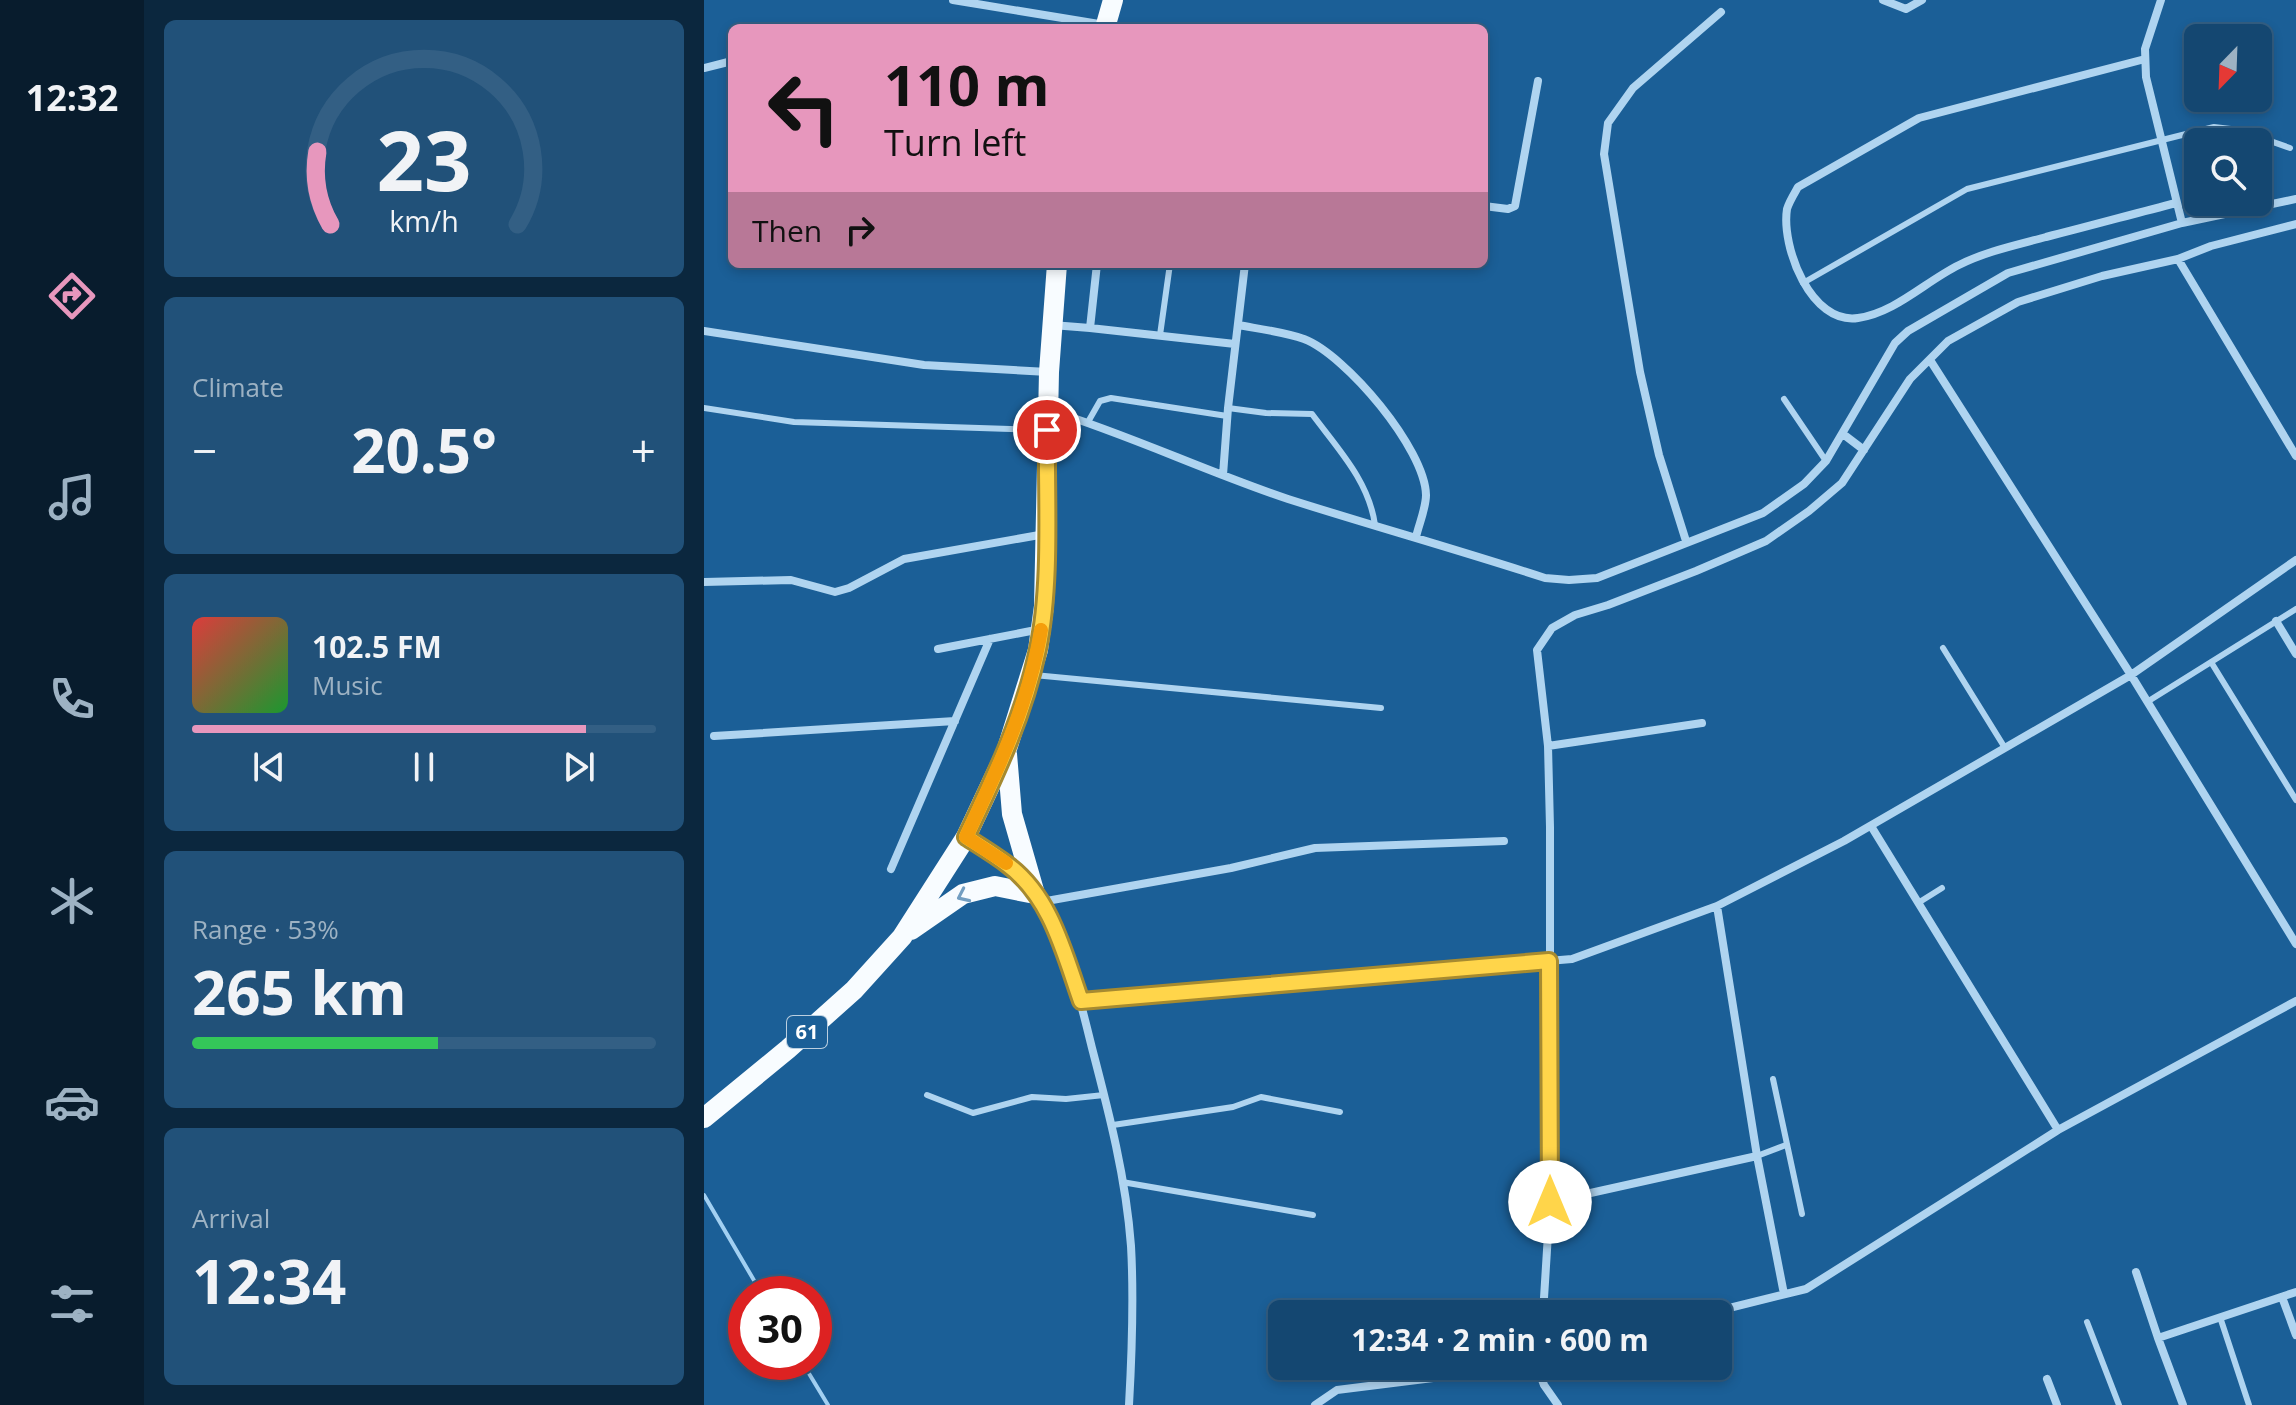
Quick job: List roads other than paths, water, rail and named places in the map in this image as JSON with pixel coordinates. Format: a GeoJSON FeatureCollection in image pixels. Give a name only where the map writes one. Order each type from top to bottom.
{"type":"FeatureCollection","features":[{"type":"Feature","properties":{"kind":"main road"},"geometry":{"type":"LineString","coordinates":[[1106,24],[1113,0]]}},
{"type":"Feature","properties":{"kind":"main road","name":"61"},"geometry":{"type":"LineString","coordinates":[[704,1118],[854,990],[902,937],[966,837],[1006,752],[1031,675],[1041,629],[1049,372],[1057,268]]}},
{"type":"Feature","properties":{"kind":"main road"},"geometry":{"type":"LineString","coordinates":[[1006,752],[1012,814],[1038,898]]}},
{"type":"Feature","properties":{"kind":"main road"},"geometry":{"type":"LineString","coordinates":[[902,937],[963,894],[995,886],[1038,898]]}},
{"type":"Feature","properties":{"kind":"street"},"geometry":{"type":"LineString","coordinates":[[953,0],[1093,24]]}},
{"type":"Feature","properties":{"kind":"street"},"geometry":{"type":"LineString","coordinates":[[1883,0],[1906,9],[1922,0]]}},
{"type":"Feature","properties":{"kind":"street"},"geometry":{"type":"LineString","coordinates":[[2161,0],[2145,49],[2146,77],[2182,223]]}},
{"type":"Feature","properties":{"kind":"street"},"geometry":{"type":"LineString","coordinates":[[1686,541],[1659,455],[1640,372],[1604,154],[1608,123],[1633,88],[1721,12]]}},
{"type":"Feature","properties":{"kind":"street"},"geometry":{"type":"LineString","coordinates":[[2145,59],[1919,118],[1798,187],[1788,207],[1787,232],[1793,261],[1803,283],[1824,308],[1837,317],[1856,319],[1878,313],[1959,264],[1991,252],[2176,203]]}},
{"type":"Feature","properties":{"kind":"street"},"geometry":{"type":"LineString","coordinates":[[704,68],[728,62]]}},
{"type":"Feature","properties":{"kind":"street"},"geometry":{"type":"LineString","coordinates":[[1488,206],[1508,209],[1515,206],[1538,81]]}},
{"type":"Feature","properties":{"kind":"street"},"geometry":{"type":"LineString","coordinates":[[1047,420],[1088,422],[1287,498],[1545,578],[1597,578],[1763,513],[1804,484],[1826,461],[1895,343],[1908,331],[2008,273],[2182,223],[2296,199]]}},
{"type":"Feature","properties":{"kind":"street"},"geometry":{"type":"LineString","coordinates":[[1544,1300],[1550,1202],[1548,746],[1537,650],[1552,628],[1575,615],[1681,577],[1766,541],[1809,511],[1842,483],[1910,379],[1948,341],[2018,302],[2296,224]]}},
{"type":"Feature","properties":{"kind":"street"},"geometry":{"type":"LineString","coordinates":[[2178,259],[2296,456]]}},
{"type":"Feature","properties":{"kind":"street"},"geometry":{"type":"LineString","coordinates":[[1090,328],[1097,268]]}},
{"type":"Feature","properties":{"kind":"street"},"geometry":{"type":"LineString","coordinates":[[1223,475],[1227,412],[1245,268]]}},
{"type":"Feature","properties":{"kind":"street"},"geometry":{"type":"LineString","coordinates":[[1052,324],[1235,344]]}},
{"type":"Feature","properties":{"kind":"street"},"geometry":{"type":"LineString","coordinates":[[1238,325],[1305,340],[1327,351],[1352,373],[1398,428],[1419,467],[1426,495],[1416,537]]}},
{"type":"Feature","properties":{"kind":"street"},"geometry":{"type":"LineString","coordinates":[[704,331],[924,365],[1049,372]]}},
{"type":"Feature","properties":{"kind":"street"},"geometry":{"type":"LineString","coordinates":[[1930,360],[2131,675],[2296,944]]}},
{"type":"Feature","properties":{"kind":"street"},"geometry":{"type":"LineString","coordinates":[[1843,434],[1864,450]]}},
{"type":"Feature","properties":{"kind":"street"},"geometry":{"type":"LineString","coordinates":[[704,582],[791,580],[835,592],[849,588],[904,559],[1046,534]]}},
{"type":"Feature","properties":{"kind":"street"},"geometry":{"type":"LineString","coordinates":[[1081,1001],[1572,959],[1717,906],[1871,826],[2131,675],[2296,560]]}},
{"type":"Feature","properties":{"kind":"street"},"geometry":{"type":"LineString","coordinates":[[2276,621],[2296,654]]}},
{"type":"Feature","properties":{"kind":"street"},"geometry":{"type":"LineString","coordinates":[[938,649],[1041,629]]}},
{"type":"Feature","properties":{"kind":"street"},"geometry":{"type":"LineString","coordinates":[[891,869],[990,639]]}},
{"type":"Feature","properties":{"kind":"street"},"geometry":{"type":"LineString","coordinates":[[714,736],[955,721]]}},
{"type":"Feature","properties":{"kind":"street"},"geometry":{"type":"LineString","coordinates":[[1548,746],[1702,723]]}},
{"type":"Feature","properties":{"kind":"street"},"geometry":{"type":"LineString","coordinates":[[1871,826],[2058,1130]]}},
{"type":"Feature","properties":{"kind":"street"},"geometry":{"type":"LineString","coordinates":[[966,837],[1010,866],[1038,898],[1053,921],[1081,1001],[1113,1125],[1131,1244],[1133,1319],[1129,1405]]}},
{"type":"Feature","properties":{"kind":"street"},"geometry":{"type":"LineString","coordinates":[[1038,898],[1231,868],[1315,848],[1504,841]]}},
{"type":"Feature","properties":{"kind":"street"},"geometry":{"type":"LineString","coordinates":[[1717,906],[1757,1156],[1784,1294]]}},
{"type":"Feature","properties":{"kind":"street"},"geometry":{"type":"LineString","coordinates":[[1732,1307],[1806,1289],[2058,1130],[2296,1001]]}},
{"type":"Feature","properties":{"kind":"street"},"geometry":{"type":"LineString","coordinates":[[1550,1202],[1757,1156]]}},
{"type":"Feature","properties":{"kind":"street"},"geometry":{"type":"LineString","coordinates":[[2136,1272],[2183,1405]]}},
{"type":"Feature","properties":{"kind":"street"},"geometry":{"type":"LineString","coordinates":[[2158,1338],[2296,1292]]}},
{"type":"Feature","properties":{"kind":"street"},"geometry":{"type":"LineString","coordinates":[[2282,1297],[2296,1335]]}},
{"type":"Feature","properties":{"kind":"street"},"geometry":{"type":"LineString","coordinates":[[2047,1379],[2057,1405]]}},
{"type":"Feature","properties":{"kind":"street"},"geometry":{"type":"LineString","coordinates":[[1315,1405],[1337,1390],[1417,1380]]}},
{"type":"Feature","properties":{"kind":"street"},"geometry":{"type":"LineString","coordinates":[[1542,1380],[1558,1405]]}},
{"type":"Feature","properties":{"kind":"lane"},"geometry":{"type":"LineString","coordinates":[[1803,283],[1967,189],[2214,127],[2228,128],[2290,148]]}},
{"type":"Feature","properties":{"kind":"lane"},"geometry":{"type":"LineString","coordinates":[[1160,335],[1169,268]]}},
{"type":"Feature","properties":{"kind":"lane"},"geometry":{"type":"LineString","coordinates":[[1088,422],[1105,398],[1227,412],[1312,414],[1360,479],[1372,504],[1375,525]]}},
{"type":"Feature","properties":{"kind":"lane"},"geometry":{"type":"LineString","coordinates":[[1784,399],[1826,461]]}},
{"type":"Feature","properties":{"kind":"lane"},"geometry":{"type":"LineString","coordinates":[[704,408],[794,422],[1047,420]]}},
{"type":"Feature","properties":{"kind":"lane"},"geometry":{"type":"LineString","coordinates":[[2147,702],[2296,609]]}},
{"type":"Feature","properties":{"kind":"lane"},"geometry":{"type":"LineString","coordinates":[[1943,648],[2005,748]]}},
{"type":"Feature","properties":{"kind":"lane"},"geometry":{"type":"LineString","coordinates":[[2211,662],[2296,800]]}},
{"type":"Feature","properties":{"kind":"lane"},"geometry":{"type":"LineString","coordinates":[[1031,675],[1381,708]]}},
{"type":"Feature","properties":{"kind":"lane"},"geometry":{"type":"LineString","coordinates":[[1918,903],[1942,888]]}},
{"type":"Feature","properties":{"kind":"lane"},"geometry":{"type":"LineString","coordinates":[[1773,1079],[1802,1214]]}},
{"type":"Feature","properties":{"kind":"lane"},"geometry":{"type":"LineString","coordinates":[[927,1095],[973,1113],[1032,1097],[1066,1099],[1104,1095]]}},
{"type":"Feature","properties":{"kind":"lane"},"geometry":{"type":"LineString","coordinates":[[1113,1125],[1233,1107],[1261,1097],[1340,1112]]}},
{"type":"Feature","properties":{"kind":"lane"},"geometry":{"type":"LineString","coordinates":[[1757,1156],[1786,1145]]}},
{"type":"Feature","properties":{"kind":"lane"},"geometry":{"type":"LineString","coordinates":[[1122,1182],[1313,1215]]}},
{"type":"Feature","properties":{"kind":"lane"},"geometry":{"type":"LineString","coordinates":[[2220,1317],[2249,1405]]}},
{"type":"Feature","properties":{"kind":"lane"},"geometry":{"type":"LineString","coordinates":[[2087,1322],[2119,1405]]}},
{"type":"Feature","properties":{"kind":"waterway"},"geometry":{"type":"LineString","coordinates":[[704,1195],[751,1276]]}},
{"type":"Feature","properties":{"kind":"waterway"},"geometry":{"type":"LineString","coordinates":[[813,1380],[828,1405]]}}]}
